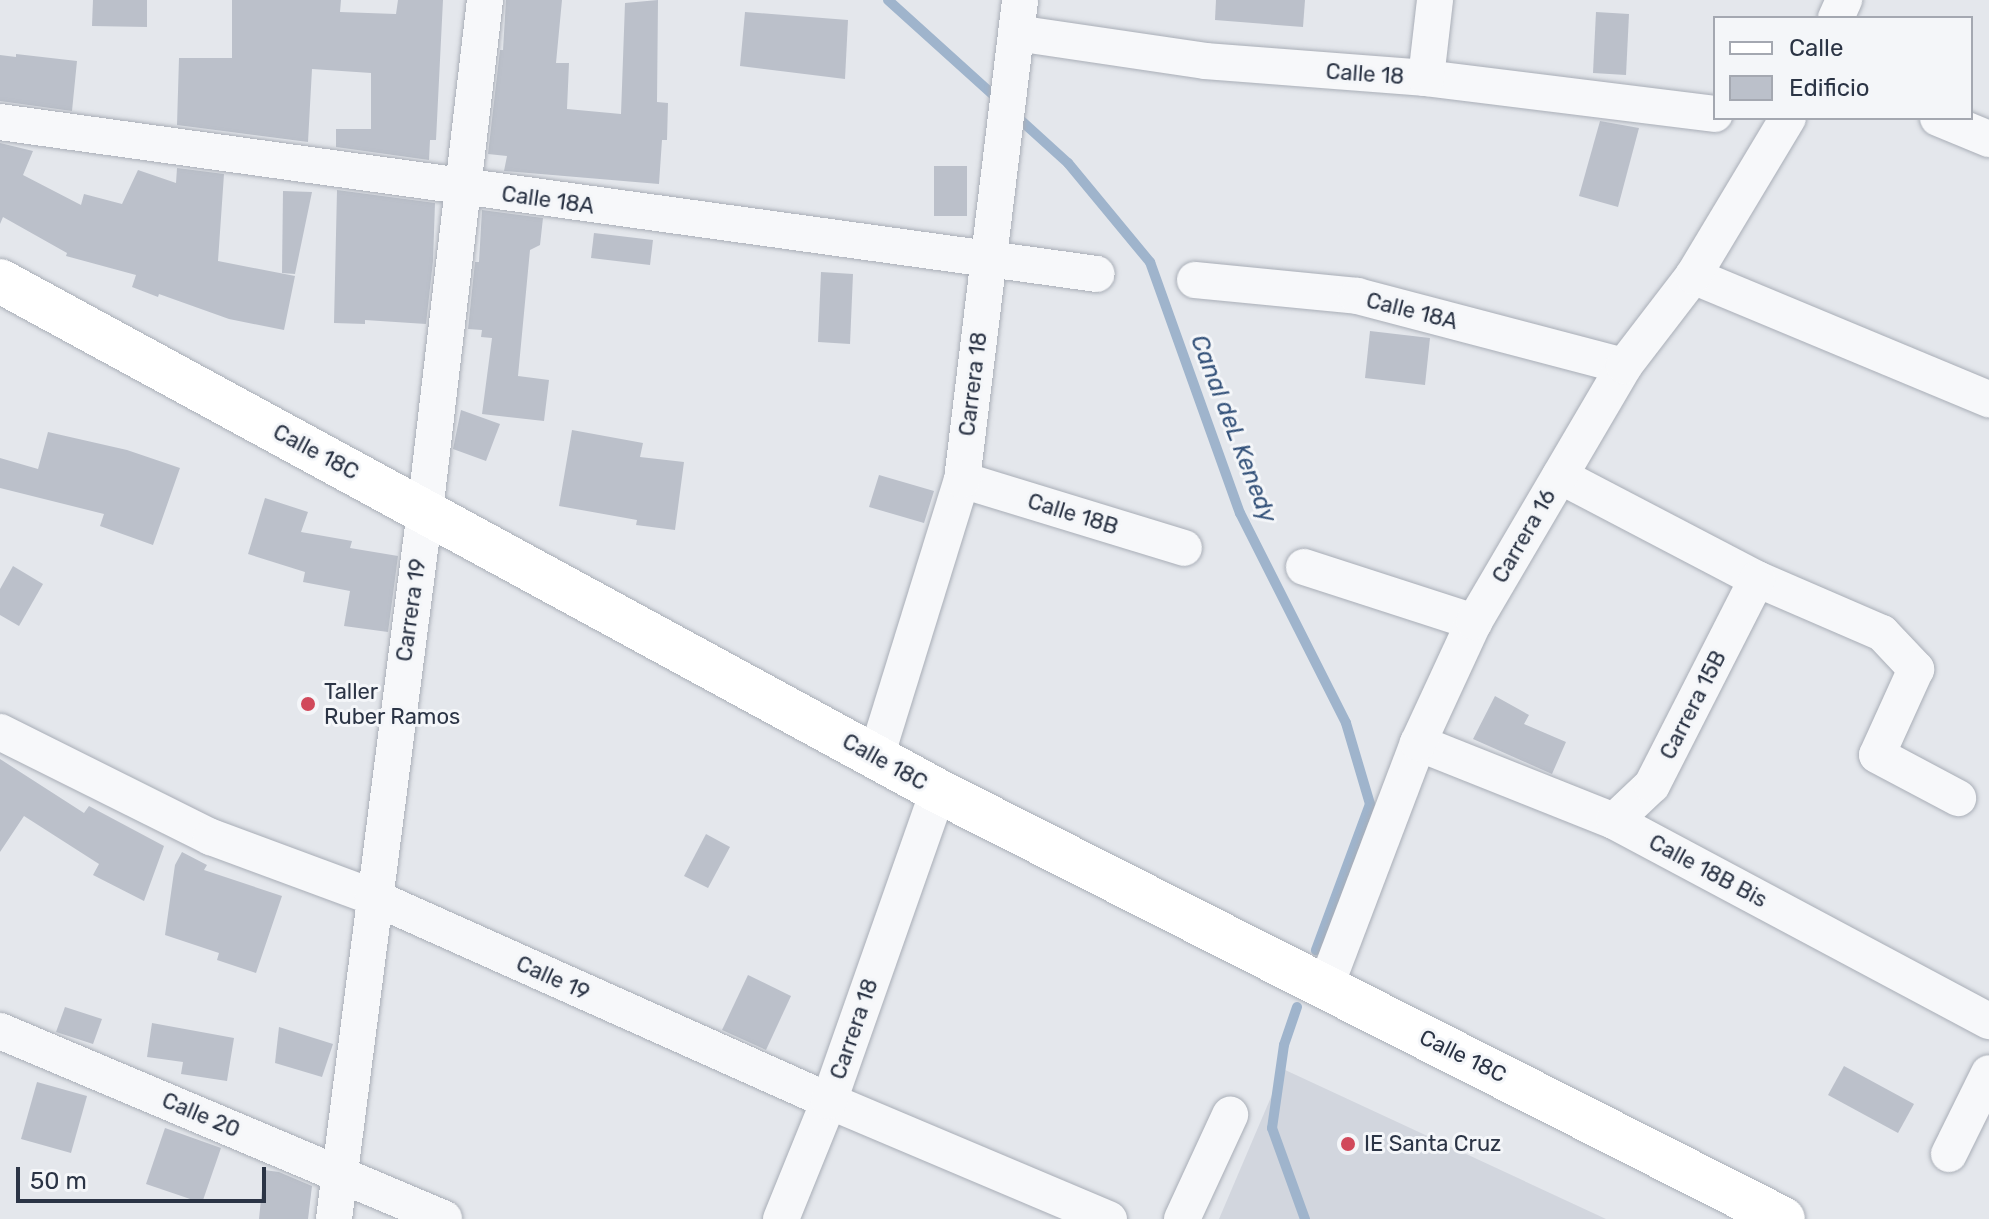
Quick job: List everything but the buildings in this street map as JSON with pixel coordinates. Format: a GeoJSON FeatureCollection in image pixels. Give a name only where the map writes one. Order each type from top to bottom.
{"type":"FeatureCollection","features":[{"type":"Feature","properties":{"kind":"main road","name":"Calle 18C"},"geometry":{"type":"LineString","coordinates":[[0,281],[938,791],[1783,1219]]}},
{"type":"Feature","properties":{"kind":"street","name":"Carrera 19"},"geometry":{"type":"LineString","coordinates":[[334,1219],[425,511],[485,0]]}},
{"type":"Feature","properties":{"kind":"street"},"geometry":{"type":"LineString","coordinates":[[1426,78],[1435,0]]}},
{"type":"Feature","properties":{"kind":"street","name":"Calle 18"},"geometry":{"type":"LineString","coordinates":[[1018,16],[1205,61],[1426,78],[1713,114]]}},
{"type":"Feature","properties":{"kind":"street","name":"Carrera 18"},"geometry":{"type":"LineString","coordinates":[[876,757],[962,480],[1018,16]]}},
{"type":"Feature","properties":{"kind":"street","name":"Carrera 16"},"geometry":{"type":"LineString","coordinates":[[1325,988],[1418,743],[1474,622],[1624,366],[1693,276],[1774,120]]}},
{"type":"Feature","properties":{"kind":"street"},"geometry":{"type":"LineString","coordinates":[[1943,120],[1989,139]]}},
{"type":"Feature","properties":{"kind":"street","name":"Calle 18A"},"geometry":{"type":"LineString","coordinates":[[0,122],[464,189],[1097,274]]}},
{"type":"Feature","properties":{"kind":"street"},"geometry":{"type":"LineString","coordinates":[[1693,276],[1989,399]]}},
{"type":"Feature","properties":{"kind":"street","name":"Calle 18A"},"geometry":{"type":"LineString","coordinates":[[1195,280],[1357,296],[1624,366]]}},
{"type":"Feature","properties":{"kind":"street"},"geometry":{"type":"LineString","coordinates":[[1560,476],[1757,579],[1882,633],[1916,669],[1877,755],[1958,798]]}},
{"type":"Feature","properties":{"kind":"street","name":"Calle 18B"},"geometry":{"type":"LineString","coordinates":[[962,480],[1184,548]]}},
{"type":"Feature","properties":{"kind":"street"},"geometry":{"type":"LineString","coordinates":[[1304,567],[1474,622]]}},
{"type":"Feature","properties":{"kind":"street","name":"Carrera 15B"},"geometry":{"type":"LineString","coordinates":[[1614,821],[1652,785],[1757,579]]}},
{"type":"Feature","properties":{"kind":"street","name":"Calle 19"},"geometry":{"type":"LineString","coordinates":[[0,732],[211,837],[373,897],[829,1101],[1109,1219]]}},
{"type":"Feature","properties":{"kind":"street","name":"Calle 18B Bis"},"geometry":{"type":"LineString","coordinates":[[1418,743],[1614,821],[1989,1021]]}},
{"type":"Feature","properties":{"kind":"street","name":"Carrera 18"},"geometry":{"type":"LineString","coordinates":[[781,1219],[829,1101],[938,791]]}},
{"type":"Feature","properties":{"kind":"street","name":"Calle 20"},"geometry":{"type":"LineString","coordinates":[[0,1031],[444,1219]]}},
{"type":"Feature","properties":{"kind":"street"},"geometry":{"type":"LineString","coordinates":[[1949,1154],[1989,1073]]}},
{"type":"Feature","properties":{"kind":"street"},"geometry":{"type":"LineString","coordinates":[[1182,1219],[1230,1115]]}},
{"type":"Feature","properties":{"kind":"shaded area","name":"IE Santa Cruz"},"geometry":{"type":"Polygon","coordinates":[[[1283,1069],[1606,1219],[1219,1219],[1283,1069]]]}},
{"type":"Feature","properties":{"kind":"waterway","name":"Canal deL Kenedy"},"geometry":{"type":"LineString","coordinates":[[888,0],[1001,102]]}},
{"type":"Feature","properties":{"kind":"waterway","name":"Canal deL Kenedy"},"geometry":{"type":"LineString","coordinates":[[1015,115],[1068,163],[1150,262],[1240,513],[1346,723],[1370,804],[1316,950]]}},
{"type":"Feature","properties":{"kind":"waterway","name":"Canal deL Kenedy"},"geometry":{"type":"LineString","coordinates":[[1297,1007],[1284,1045],[1272,1128],[1305,1219]]}},
{"type":"Feature","properties":{"kind":"place","name":"Taller Ruber Ramos"},"geometry":{"type":"Point","coordinates":[308,704]}},
{"type":"Feature","properties":{"kind":"place","name":"IE Santa Cruz"},"geometry":{"type":"Point","coordinates":[1348,1144]}}]}
